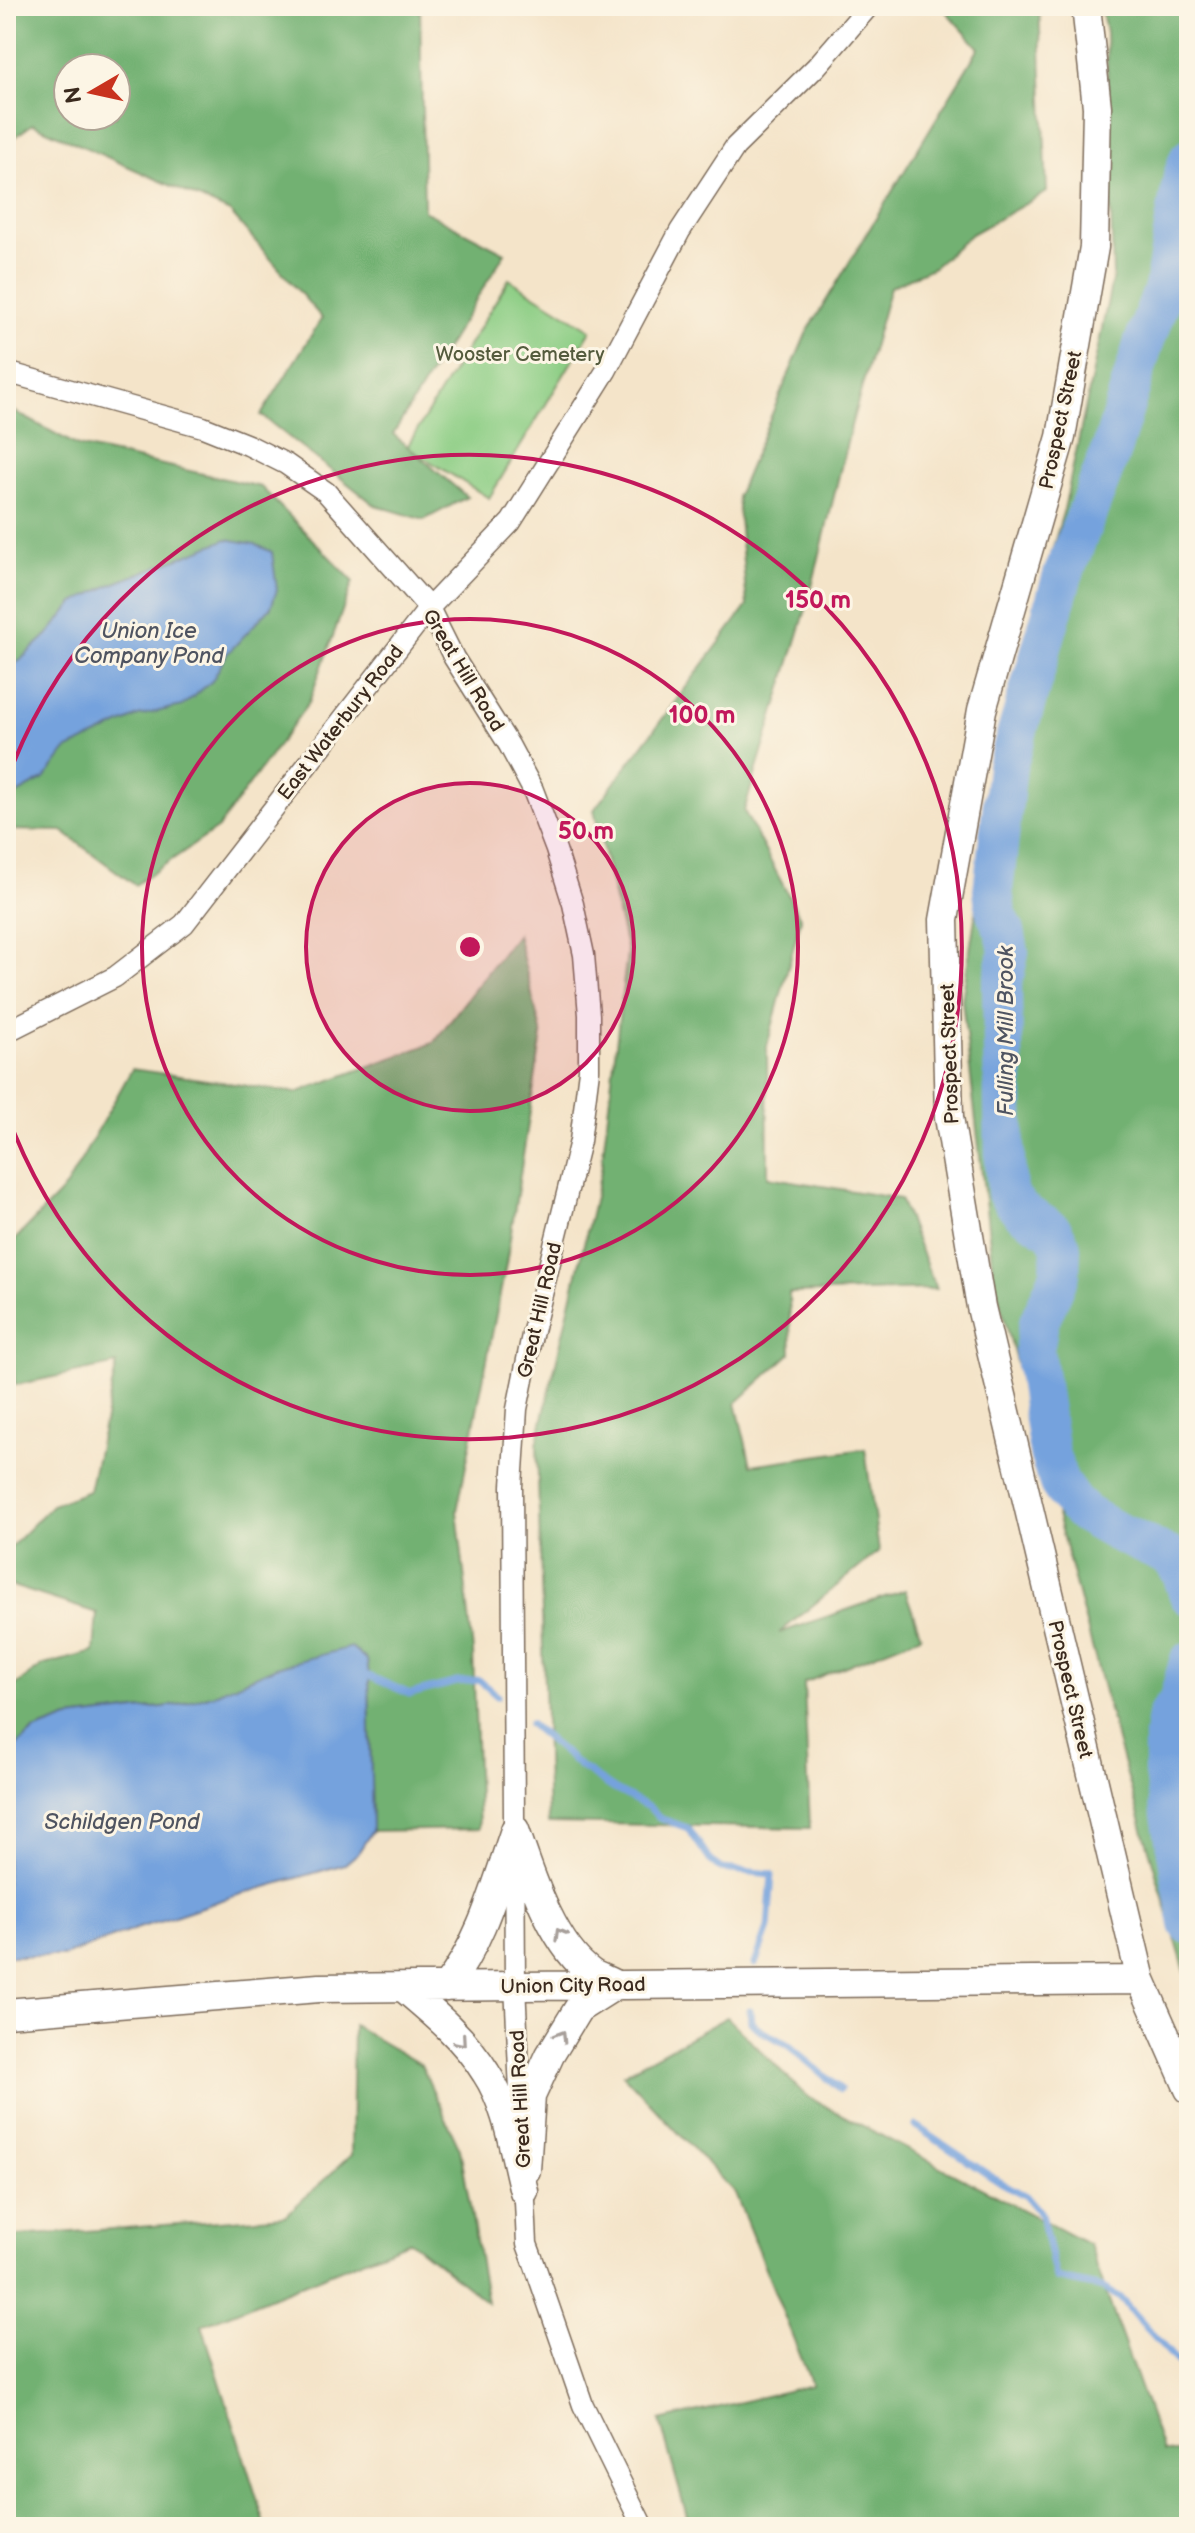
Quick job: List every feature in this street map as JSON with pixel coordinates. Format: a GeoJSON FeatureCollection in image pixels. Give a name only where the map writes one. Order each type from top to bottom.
{"type":"FeatureCollection","features":[{"type":"Feature","properties":{"kind":"main road","name":"Prospect Street"},"geometry":{"type":"LineString","coordinates":[[1086,6],[1097,107],[1094,247],[1061,437],[982,710],[944,920],[949,1117],[981,1307],[1141,1980],[1189,2089]]}},
{"type":"Feature","properties":{"kind":"main road"},"geometry":{"type":"LineString","coordinates":[[515,1830],[538,1895],[569,1949],[592,1973],[616,1985]]}},
{"type":"Feature","properties":{"kind":"main road"},"geometry":{"type":"LineString","coordinates":[[446,1987],[467,1958],[481,1930],[515,1830]]}},
{"type":"Feature","properties":{"kind":"main road","name":"Union City Road"},"geometry":{"type":"LineString","coordinates":[[6,2013],[275,1991],[515,1985],[1141,1980]]}},
{"type":"Feature","properties":{"kind":"main road"},"geometry":{"type":"LineString","coordinates":[[524,2191],[531,2096],[578,2009],[616,1985]]}},
{"type":"Feature","properties":{"kind":"main road"},"geometry":{"type":"LineString","coordinates":[[404,1988],[446,2024],[487,2074],[500,2103],[524,2191]]}},
{"type":"Feature","properties":{"kind":"street","name":"East Waterbury Road"},"geometry":{"type":"LineString","coordinates":[[6,1032],[115,977],[184,924],[429,608],[511,522],[606,371],[680,231],[735,147],[816,67],[869,6]]}},
{"type":"Feature","properties":{"kind":"street","name":"Great Hill Road"},"geometry":{"type":"LineString","coordinates":[[6,372],[203,427],[286,464],[326,492],[429,608],[454,658],[509,745],[537,802],[573,904],[584,955],[589,1070],[580,1141],[517,1409],[512,1486],[515,1985],[527,2244],[583,2405],[643,2527]]}},
{"type":"Feature","properties":{"kind":"green space"},"geometry":{"type":"Polygon","coordinates":[[[6,6],[420,6],[424,211],[505,253],[393,434],[467,497],[424,520],[375,505],[261,415],[322,318],[230,212],[33,124],[6,143],[6,6]]]}},
{"type":"Feature","properties":{"kind":"green space"},"geometry":{"type":"Polygon","coordinates":[[[941,6],[1039,6],[1047,192],[971,234],[934,267],[890,287],[851,426],[808,603],[744,811],[801,919],[767,1046],[768,1177],[900,1199],[936,1289],[789,1293],[791,1353],[736,1403],[751,1465],[865,1449],[879,1551],[779,1633],[905,1590],[921,1636],[804,1683],[810,1828],[548,1823],[537,1444],[601,1171],[627,952],[594,810],[747,606],[737,496],[806,334],[979,48],[941,6]]]}},
{"type":"Feature","properties":{"kind":"green space"},"geometry":{"type":"Polygon","coordinates":[[[1101,6],[1189,6],[1189,1985],[1119,1748],[994,1279],[962,1000],[1010,695],[1064,509],[1113,276],[1106,33],[1101,6]]]}},
{"type":"Feature","properties":{"kind":"green space","name":"Wooster Cemetery"},"geometry":{"type":"Polygon","coordinates":[[[509,279],[591,330],[489,498],[407,447],[509,279]]]}},
{"type":"Feature","properties":{"kind":"green space"},"geometry":{"type":"Polygon","coordinates":[[[6,407],[78,446],[261,487],[353,581],[309,702],[218,828],[135,885],[62,831],[6,830],[6,407]]]}},
{"type":"Feature","properties":{"kind":"green space"},"geometry":{"type":"Polygon","coordinates":[[[517,934],[542,1035],[506,1264],[457,1511],[473,1651],[479,1829],[372,1831],[367,1660],[179,1705],[69,1718],[34,1731],[6,1755],[6,1692],[44,1665],[94,1652],[97,1613],[6,1584],[6,1552],[52,1505],[89,1491],[117,1364],[15,1385],[6,1317],[6,1249],[66,1187],[132,1069],[296,1093],[433,1043],[517,934]]]}},
{"type":"Feature","properties":{"kind":"green space"},"geometry":{"type":"Polygon","coordinates":[[[727,2017],[806,2096],[1089,2245],[1163,2452],[1189,2452],[1189,2527],[690,2527],[660,2421],[812,2385],[735,2193],[623,2074],[727,2017]]]}},
{"type":"Feature","properties":{"kind":"green space"},"geometry":{"type":"Polygon","coordinates":[[[353,2025],[421,2065],[460,2149],[487,2302],[410,2241],[202,2325],[266,2527],[6,2527],[6,2237],[285,2216],[351,2155],[353,2025]]]}},
{"type":"Feature","properties":{"kind":"water","name":"Union Ice Company Pond"},"geometry":{"type":"Polygon","coordinates":[[[227,539],[255,544],[272,552],[277,590],[271,607],[227,654],[212,681],[182,706],[138,716],[66,750],[44,779],[6,800],[6,665],[18,662],[48,634],[74,603],[110,585],[227,539]]]}},
{"type":"Feature","properties":{"kind":"water","name":"Schildgen Pond"},"geometry":{"type":"Polygon","coordinates":[[[351,1647],[367,1660],[369,1676],[372,1831],[358,1853],[345,1864],[228,1898],[64,1956],[6,1956],[6,1755],[34,1731],[69,1718],[179,1705],[212,1695],[276,1667],[351,1647]]]}},
{"type":"Feature","properties":{"kind":"waterway","name":"Fulling Mill Brook"},"geometry":{"type":"LineString","coordinates":[[1189,159],[1183,176],[1164,288],[1112,448],[1063,575],[1007,767],[993,891],[996,913],[1005,931],[1009,952],[1002,986],[1007,1193],[1021,1211],[1053,1231],[1061,1247],[1060,1274],[1039,1322],[1034,1350],[1049,1453],[1059,1483],[1073,1503],[1085,1514],[1113,1530],[1171,1557],[1182,1574],[1189,1595]]}},
{"type":"Feature","properties":{"kind":"waterway","name":"Fulling Mill Brook"},"geometry":{"type":"LineString","coordinates":[[1189,1662],[1178,1702],[1167,1716],[1164,1735],[1164,1773],[1189,1924]]}},
{"type":"Feature","properties":{"kind":"waterway"},"geometry":{"type":"LineString","coordinates":[[369,1676],[410,1694],[457,1682],[479,1680],[497,1696]]}},
{"type":"Feature","properties":{"kind":"waterway"},"geometry":{"type":"LineString","coordinates":[[530,1724],[581,1767],[614,1789],[650,1808],[659,1818],[688,1828],[710,1860],[721,1869],[772,1874],[768,1928],[755,1964]]}},
{"type":"Feature","properties":{"kind":"waterway"},"geometry":{"type":"LineString","coordinates":[[750,2011],[751,2022],[761,2031],[787,2044],[840,2089]]}},
{"type":"Feature","properties":{"kind":"waterway"},"geometry":{"type":"LineString","coordinates":[[916,2126],[993,2178],[1026,2196],[1041,2214],[1056,2278],[1103,2288],[1119,2297],[1189,2375]]}}]}
